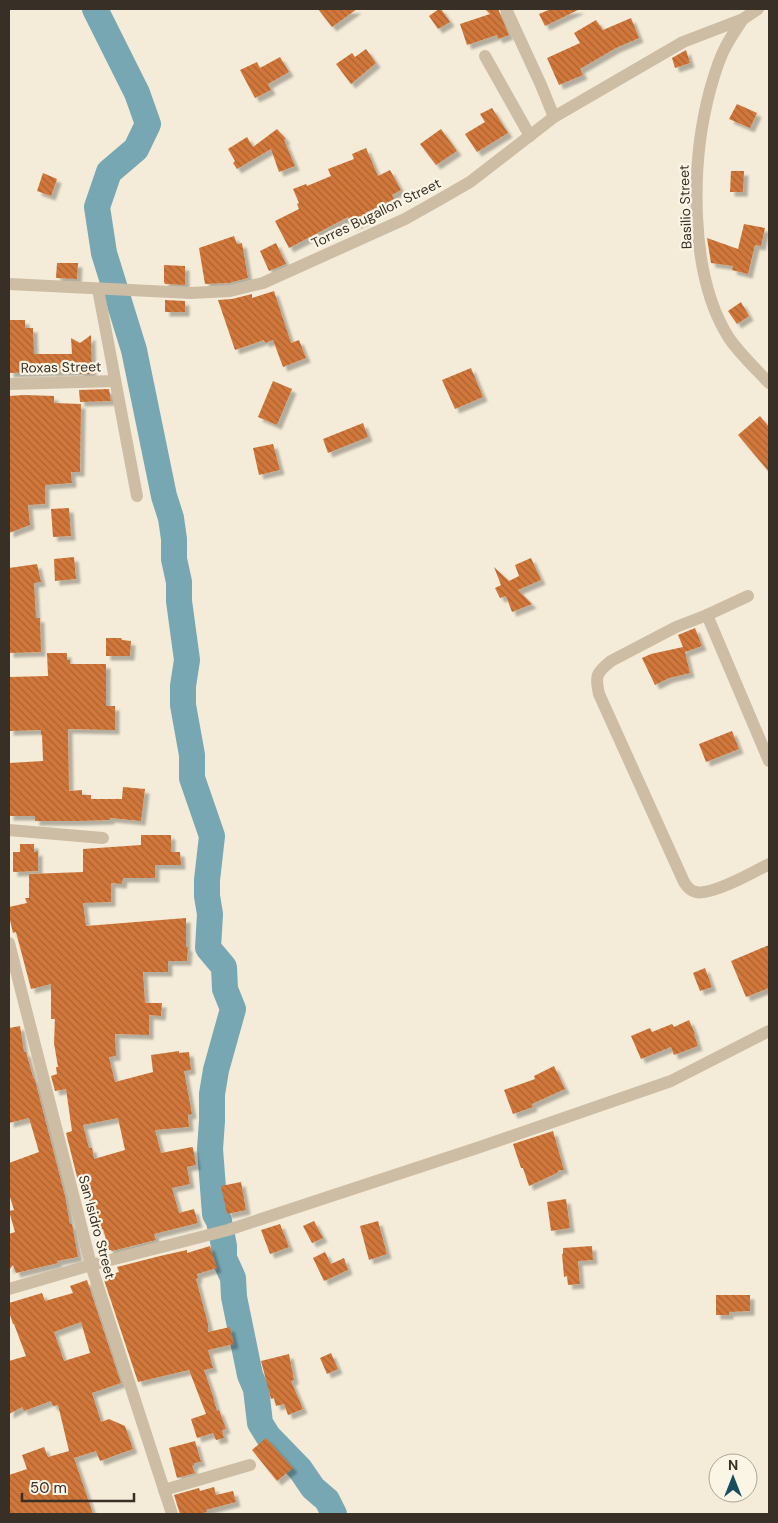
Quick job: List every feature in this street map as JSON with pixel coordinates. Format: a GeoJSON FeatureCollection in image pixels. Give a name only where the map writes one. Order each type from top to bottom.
{"type":"FeatureCollection","features":[{"type":"Feature","properties":{"kind":"street"},"geometry":{"type":"LineString","coordinates":[[506,9],[554,117]]}},
{"type":"Feature","properties":{"kind":"street"},"geometry":{"type":"LineString","coordinates":[[743,19],[758,9]]}},
{"type":"Feature","properties":{"kind":"street","name":"Torres Bugallon Street"},"geometry":{"type":"LineString","coordinates":[[9,284],[191,293],[230,291],[263,283],[413,214],[470,182],[554,117],[683,42],[743,19]]}},
{"type":"Feature","properties":{"kind":"street","name":"Basilio Street"},"geometry":{"type":"LineString","coordinates":[[743,19],[725,48],[715,71],[703,116],[698,153],[696,197],[699,241],[705,277],[717,315],[730,338],[769,383]]}},
{"type":"Feature","properties":{"kind":"street"},"geometry":{"type":"LineString","coordinates":[[485,56],[530,136]]}},
{"type":"Feature","properties":{"kind":"street"},"geometry":{"type":"LineString","coordinates":[[100,289],[137,496]]}},
{"type":"Feature","properties":{"kind":"street","name":"Roxas Street"},"geometry":{"type":"LineString","coordinates":[[9,384],[115,381]]}},
{"type":"Feature","properties":{"kind":"street"},"geometry":{"type":"LineString","coordinates":[[748,596],[707,615],[676,626],[611,662],[602,668],[597,675],[596,682],[603,703],[684,882],[689,889],[696,892],[713,890],[769,864]]}},
{"type":"Feature","properties":{"kind":"street"},"geometry":{"type":"LineString","coordinates":[[707,615],[769,761]]}},
{"type":"Feature","properties":{"kind":"street"},"geometry":{"type":"LineString","coordinates":[[9,830],[103,838]]}},
{"type":"Feature","properties":{"kind":"street","name":"San Isidro Street"},"geometry":{"type":"LineString","coordinates":[[9,943],[91,1265],[172,1514]]}},
{"type":"Feature","properties":{"kind":"street"},"geometry":{"type":"LineString","coordinates":[[9,1289],[91,1265],[228,1230],[468,1151],[671,1081],[769,1031]]}},
{"type":"Feature","properties":{"kind":"street"},"geometry":{"type":"LineString","coordinates":[[164,1490],[250,1465]]}},
{"type":"Feature","properties":{"kind":"building"},"geometry":{"type":"Polygon","coordinates":[[[318,9],[357,9],[332,27],[318,9]]]}},
{"type":"Feature","properties":{"kind":"building"},"geometry":{"type":"Polygon","coordinates":[[[441,9],[450,22],[438,29],[429,16],[441,9]]]}},
{"type":"Feature","properties":{"kind":"building"},"geometry":{"type":"Polygon","coordinates":[[[485,9],[498,9],[509,35],[498,39],[497,35],[467,45],[460,24],[490,14],[485,9]]]}},
{"type":"Feature","properties":{"kind":"building"},"geometry":{"type":"Polygon","coordinates":[[[551,9],[580,9],[545,26],[539,14],[551,9]]]}},
{"type":"Feature","properties":{"kind":"building"},"geometry":{"type":"Polygon","coordinates":[[[631,18],[639,38],[616,48],[580,69],[583,75],[559,85],[547,58],[580,43],[574,33],[596,20],[603,30],[631,18]]]}},
{"type":"Feature","properties":{"kind":"building"},"geometry":{"type":"Polygon","coordinates":[[[366,49],[376,63],[351,84],[336,64],[352,53],[355,57],[366,49]]]}},
{"type":"Feature","properties":{"kind":"building"},"geometry":{"type":"Polygon","coordinates":[[[686,50],[690,63],[675,68],[672,58],[686,50]]]}},
{"type":"Feature","properties":{"kind":"building"},"geometry":{"type":"Polygon","coordinates":[[[280,57],[289,72],[268,84],[271,90],[255,98],[240,70],[257,62],[260,68],[280,57]]]}},
{"type":"Feature","properties":{"kind":"building"},"geometry":{"type":"Polygon","coordinates":[[[737,104],[757,113],[750,128],[729,119],[737,104]]]}},
{"type":"Feature","properties":{"kind":"building"},"geometry":{"type":"Polygon","coordinates":[[[492,108],[508,133],[477,152],[465,134],[485,122],[480,114],[492,108]]]}},
{"type":"Feature","properties":{"kind":"building"},"geometry":{"type":"Polygon","coordinates":[[[277,129],[286,139],[284,140],[295,166],[279,172],[271,149],[237,169],[228,149],[247,137],[253,147],[277,129]]]}},
{"type":"Feature","properties":{"kind":"building"},"geometry":{"type":"Polygon","coordinates":[[[441,129],[457,151],[436,165],[420,144],[441,129]]]}},
{"type":"Feature","properties":{"kind":"building"},"geometry":{"type":"Polygon","coordinates":[[[366,148],[378,176],[390,170],[401,190],[392,195],[394,199],[365,213],[368,219],[351,226],[348,217],[289,248],[275,221],[299,209],[297,204],[299,203],[293,189],[306,184],[307,186],[331,176],[328,169],[354,159],[352,154],[366,148]]]}},
{"type":"Feature","properties":{"kind":"building"},"geometry":{"type":"Polygon","coordinates":[[[731,171],[744,171],[743,192],[730,192],[731,171]]]}},
{"type":"Feature","properties":{"kind":"building"},"geometry":{"type":"Polygon","coordinates":[[[43,173],[57,179],[51,196],[37,191],[43,173]]]}},
{"type":"Feature","properties":{"kind":"building"},"geometry":{"type":"Polygon","coordinates":[[[744,224],[765,228],[761,246],[755,245],[748,274],[732,270],[733,266],[711,263],[707,238],[738,249],[744,224]]]}},
{"type":"Feature","properties":{"kind":"building"},"geometry":{"type":"Polygon","coordinates":[[[234,236],[237,244],[242,243],[248,278],[229,283],[205,284],[199,248],[234,236]]]}},
{"type":"Feature","properties":{"kind":"building"},"geometry":{"type":"Polygon","coordinates":[[[276,243],[286,264],[269,271],[260,251],[276,243]]]}},
{"type":"Feature","properties":{"kind":"building"},"geometry":{"type":"Polygon","coordinates":[[[57,263],[78,263],[77,279],[56,278],[57,263]]]}},
{"type":"Feature","properties":{"kind":"building"},"geometry":{"type":"Polygon","coordinates":[[[164,265],[185,266],[185,285],[165,284],[164,265]]]}},
{"type":"Feature","properties":{"kind":"building"},"geometry":{"type":"Polygon","coordinates":[[[274,291],[291,343],[299,340],[306,358],[283,367],[273,340],[265,343],[264,340],[235,350],[218,300],[252,294],[252,298],[274,291]]]}},
{"type":"Feature","properties":{"kind":"building"},"geometry":{"type":"Polygon","coordinates":[[[165,300],[185,301],[185,312],[165,312],[165,300]]]}},
{"type":"Feature","properties":{"kind":"building"},"geometry":{"type":"Polygon","coordinates":[[[741,302],[749,316],[737,324],[728,311],[741,302]]]}},
{"type":"Feature","properties":{"kind":"building"},"geometry":{"type":"Polygon","coordinates":[[[9,320],[25,320],[25,328],[33,328],[34,354],[72,354],[71,338],[80,343],[91,335],[92,374],[79,374],[79,371],[9,373],[9,320]]]}},
{"type":"Feature","properties":{"kind":"building"},"geometry":{"type":"Polygon","coordinates":[[[471,368],[483,397],[455,409],[442,380],[471,368]]]}},
{"type":"Feature","properties":{"kind":"building"},"geometry":{"type":"Polygon","coordinates":[[[273,381],[292,389],[277,425],[258,417],[273,381]]]}},
{"type":"Feature","properties":{"kind":"building"},"geometry":{"type":"Polygon","coordinates":[[[109,389],[111,401],[80,402],[79,390],[109,389]]]}},
{"type":"Feature","properties":{"kind":"building"},"geometry":{"type":"Polygon","coordinates":[[[9,396],[54,396],[54,403],[81,404],[80,472],[71,472],[72,483],[45,485],[45,504],[28,505],[30,525],[9,533],[9,396]]]}},
{"type":"Feature","properties":{"kind":"building"},"geometry":{"type":"Polygon","coordinates":[[[760,416],[769,427],[769,472],[738,435],[760,416]]]}},
{"type":"Feature","properties":{"kind":"building"},"geometry":{"type":"Polygon","coordinates":[[[363,423],[368,437],[328,453],[323,439],[363,423]]]}},
{"type":"Feature","properties":{"kind":"building"},"geometry":{"type":"Polygon","coordinates":[[[273,444],[280,470],[259,475],[253,448],[273,444]]]}},
{"type":"Feature","properties":{"kind":"building"},"geometry":{"type":"Polygon","coordinates":[[[69,508],[71,536],[53,537],[51,509],[69,508]]]}},
{"type":"Feature","properties":{"kind":"building"},"geometry":{"type":"Polygon","coordinates":[[[74,557],[76,579],[55,581],[54,559],[74,557]]]}},
{"type":"Feature","properties":{"kind":"building"},"geometry":{"type":"Polygon","coordinates":[[[531,558],[541,580],[518,590],[532,604],[512,612],[506,596],[500,598],[495,588],[501,585],[494,567],[509,581],[519,576],[515,565],[531,558]]]}},
{"type":"Feature","properties":{"kind":"building"},"geometry":{"type":"Polygon","coordinates":[[[37,564],[41,582],[34,583],[36,618],[40,618],[41,652],[9,653],[9,568],[37,564]]]}},
{"type":"Feature","properties":{"kind":"building"},"geometry":{"type":"Polygon","coordinates":[[[695,628],[702,646],[685,652],[690,673],[669,678],[655,685],[642,658],[651,654],[683,647],[678,635],[695,628]]]}},
{"type":"Feature","properties":{"kind":"building"},"geometry":{"type":"Polygon","coordinates":[[[106,638],[121,638],[122,640],[131,641],[130,656],[106,656],[106,638]]]}},
{"type":"Feature","properties":{"kind":"building"},"geometry":{"type":"Polygon","coordinates":[[[47,653],[67,653],[67,660],[70,660],[70,664],[106,664],[106,706],[115,706],[115,730],[68,729],[69,791],[82,790],[82,795],[91,795],[91,799],[122,799],[123,787],[145,789],[141,821],[110,818],[110,820],[35,821],[35,816],[9,816],[9,763],[43,761],[41,730],[9,731],[9,677],[48,676],[47,653]]]}},
{"type":"Feature","properties":{"kind":"building"},"geometry":{"type":"Polygon","coordinates":[[[732,731],[739,749],[706,762],[699,744],[732,731]]]}},
{"type":"Feature","properties":{"kind":"building"},"geometry":{"type":"Polygon","coordinates":[[[141,835],[171,835],[171,852],[180,852],[181,865],[155,865],[155,878],[123,878],[122,884],[111,883],[111,902],[83,903],[86,926],[186,918],[187,961],[168,961],[168,972],[143,972],[145,1003],[162,1003],[161,1016],[149,1015],[149,1035],[115,1034],[116,1056],[109,1057],[115,1082],[153,1072],[151,1055],[179,1051],[179,1053],[189,1052],[191,1070],[184,1071],[192,1114],[188,1115],[189,1127],[155,1130],[161,1153],[193,1148],[196,1165],[187,1167],[190,1184],[172,1188],[179,1213],[194,1209],[198,1223],[154,1234],[156,1240],[112,1251],[109,1250],[103,1229],[100,1230],[95,1208],[91,1209],[87,1192],[81,1193],[66,1133],[72,1131],[66,1089],[55,1091],[51,1076],[57,1074],[56,1067],[58,1067],[54,1043],[55,1019],[51,1019],[51,984],[31,989],[16,932],[13,933],[9,907],[27,903],[25,898],[29,898],[29,874],[83,872],[83,849],[141,845],[141,835]],[[118,1118],[83,1125],[94,1159],[125,1150],[118,1118]]]}},
{"type":"Feature","properties":{"kind":"building"},"geometry":{"type":"Polygon","coordinates":[[[20,844],[34,844],[34,852],[38,851],[38,871],[13,872],[13,852],[20,852],[20,844]]]}},
{"type":"Feature","properties":{"kind":"building"},"geometry":{"type":"Polygon","coordinates":[[[769,945],[769,988],[746,997],[731,961],[769,945]]]}},
{"type":"Feature","properties":{"kind":"building"},"geometry":{"type":"Polygon","coordinates":[[[705,968],[712,987],[700,991],[693,973],[705,968]]]}},
{"type":"Feature","properties":{"kind":"building"},"geometry":{"type":"Polygon","coordinates":[[[689,1020],[698,1046],[674,1055],[671,1047],[641,1059],[631,1036],[650,1028],[652,1032],[672,1024],[674,1027],[689,1020]]]}},
{"type":"Feature","properties":{"kind":"building"},"geometry":{"type":"Polygon","coordinates":[[[20,1026],[24,1052],[26,1052],[35,1080],[65,1196],[70,1224],[72,1224],[78,1257],[16,1273],[13,1265],[9,1270],[9,1234],[15,1232],[9,1211],[14,1210],[9,1194],[9,1163],[39,1152],[29,1118],[9,1123],[9,1028],[20,1026]]]}},
{"type":"Feature","properties":{"kind":"building"},"geometry":{"type":"Polygon","coordinates":[[[554,1066],[565,1089],[532,1104],[533,1107],[513,1114],[504,1090],[535,1079],[534,1076],[554,1066]]]}},
{"type":"Feature","properties":{"kind":"building"},"geometry":{"type":"Polygon","coordinates":[[[553,1131],[564,1170],[559,1170],[557,1173],[529,1186],[513,1144],[553,1131]]]}},
{"type":"Feature","properties":{"kind":"building"},"geometry":{"type":"Polygon","coordinates":[[[241,1182],[246,1210],[227,1214],[221,1186],[241,1182]]]}},
{"type":"Feature","properties":{"kind":"building"},"geometry":{"type":"Polygon","coordinates":[[[566,1199],[570,1228],[551,1231],[547,1202],[566,1199]]]}},
{"type":"Feature","properties":{"kind":"building"},"geometry":{"type":"Polygon","coordinates":[[[314,1221],[323,1238],[312,1243],[303,1226],[314,1221]]]}},
{"type":"Feature","properties":{"kind":"building"},"geometry":{"type":"Polygon","coordinates":[[[378,1221],[387,1254],[369,1260],[360,1226],[378,1221]]]}},
{"type":"Feature","properties":{"kind":"building"},"geometry":{"type":"Polygon","coordinates":[[[280,1224],[289,1247],[270,1254],[261,1230],[280,1224]]]}},
{"type":"Feature","properties":{"kind":"building"},"geometry":{"type":"Polygon","coordinates":[[[210,1246],[217,1268],[197,1274],[198,1278],[196,1279],[208,1324],[208,1332],[230,1327],[234,1344],[208,1350],[213,1368],[204,1370],[217,1411],[219,1410],[226,1429],[222,1430],[224,1438],[216,1440],[213,1433],[197,1438],[191,1419],[206,1414],[189,1370],[138,1382],[103,1277],[119,1272],[117,1267],[187,1250],[187,1253],[210,1246]]]}},
{"type":"Feature","properties":{"kind":"building"},"geometry":{"type":"Polygon","coordinates":[[[592,1246],[593,1260],[578,1261],[580,1284],[568,1285],[567,1276],[564,1277],[563,1248],[592,1246]]]}},
{"type":"Feature","properties":{"kind":"building"},"geometry":{"type":"Polygon","coordinates":[[[325,1252],[331,1264],[344,1258],[348,1270],[324,1281],[313,1258],[325,1252]]]}},
{"type":"Feature","properties":{"kind":"building"},"geometry":{"type":"Polygon","coordinates":[[[87,1280],[121,1383],[92,1393],[101,1422],[109,1419],[125,1426],[133,1449],[100,1461],[96,1451],[74,1458],[93,1514],[9,1514],[9,1475],[27,1469],[22,1455],[44,1447],[48,1457],[69,1451],[58,1405],[53,1406],[51,1401],[24,1411],[22,1407],[9,1414],[9,1361],[26,1356],[9,1312],[9,1303],[42,1293],[45,1301],[73,1293],[70,1286],[87,1280]],[[81,1322],[54,1332],[64,1361],[90,1353],[81,1322]]]}},
{"type":"Feature","properties":{"kind":"building"},"geometry":{"type":"Polygon","coordinates":[[[716,1295],[750,1295],[750,1311],[729,1312],[729,1315],[716,1315],[716,1295]]]}},
{"type":"Feature","properties":{"kind":"building"},"geometry":{"type":"Polygon","coordinates":[[[331,1353],[338,1369],[327,1374],[320,1358],[331,1353]]]}},
{"type":"Feature","properties":{"kind":"building"},"geometry":{"type":"Polygon","coordinates":[[[289,1354],[294,1380],[291,1381],[303,1409],[288,1415],[284,1404],[276,1406],[274,1398],[271,1399],[261,1361],[289,1354]]]}},
{"type":"Feature","properties":{"kind":"building"},"geometry":{"type":"Polygon","coordinates":[[[266,1438],[293,1468],[277,1481],[252,1450],[266,1438]]]}},
{"type":"Feature","properties":{"kind":"building"},"geometry":{"type":"Polygon","coordinates":[[[195,1441],[201,1462],[194,1463],[192,1466],[195,1473],[177,1478],[169,1448],[195,1441]]]}},
{"type":"Feature","properties":{"kind":"building"},"geometry":{"type":"Polygon","coordinates":[[[214,1487],[216,1495],[233,1491],[236,1502],[206,1510],[207,1512],[200,1514],[180,1514],[174,1495],[199,1488],[200,1491],[214,1487]]]}},
{"type":"Feature","properties":{"kind":"waterway"},"geometry":{"type":"LineString","coordinates":[[95,9],[137,93],[148,124],[136,149],[109,172],[97,207],[104,253],[134,350],[164,496],[171,518],[174,559],[179,582],[179,601],[187,660],[183,686],[183,705],[192,755],[192,778],[212,836],[207,880],[210,914],[208,948],[224,967],[225,989],[233,1009],[216,1070],[212,1094],[210,1149],[215,1214],[219,1221],[224,1246],[224,1258],[233,1278],[234,1297],[250,1375],[256,1389],[260,1423],[268,1436],[300,1469],[313,1488],[327,1500],[334,1514]]}}]}
